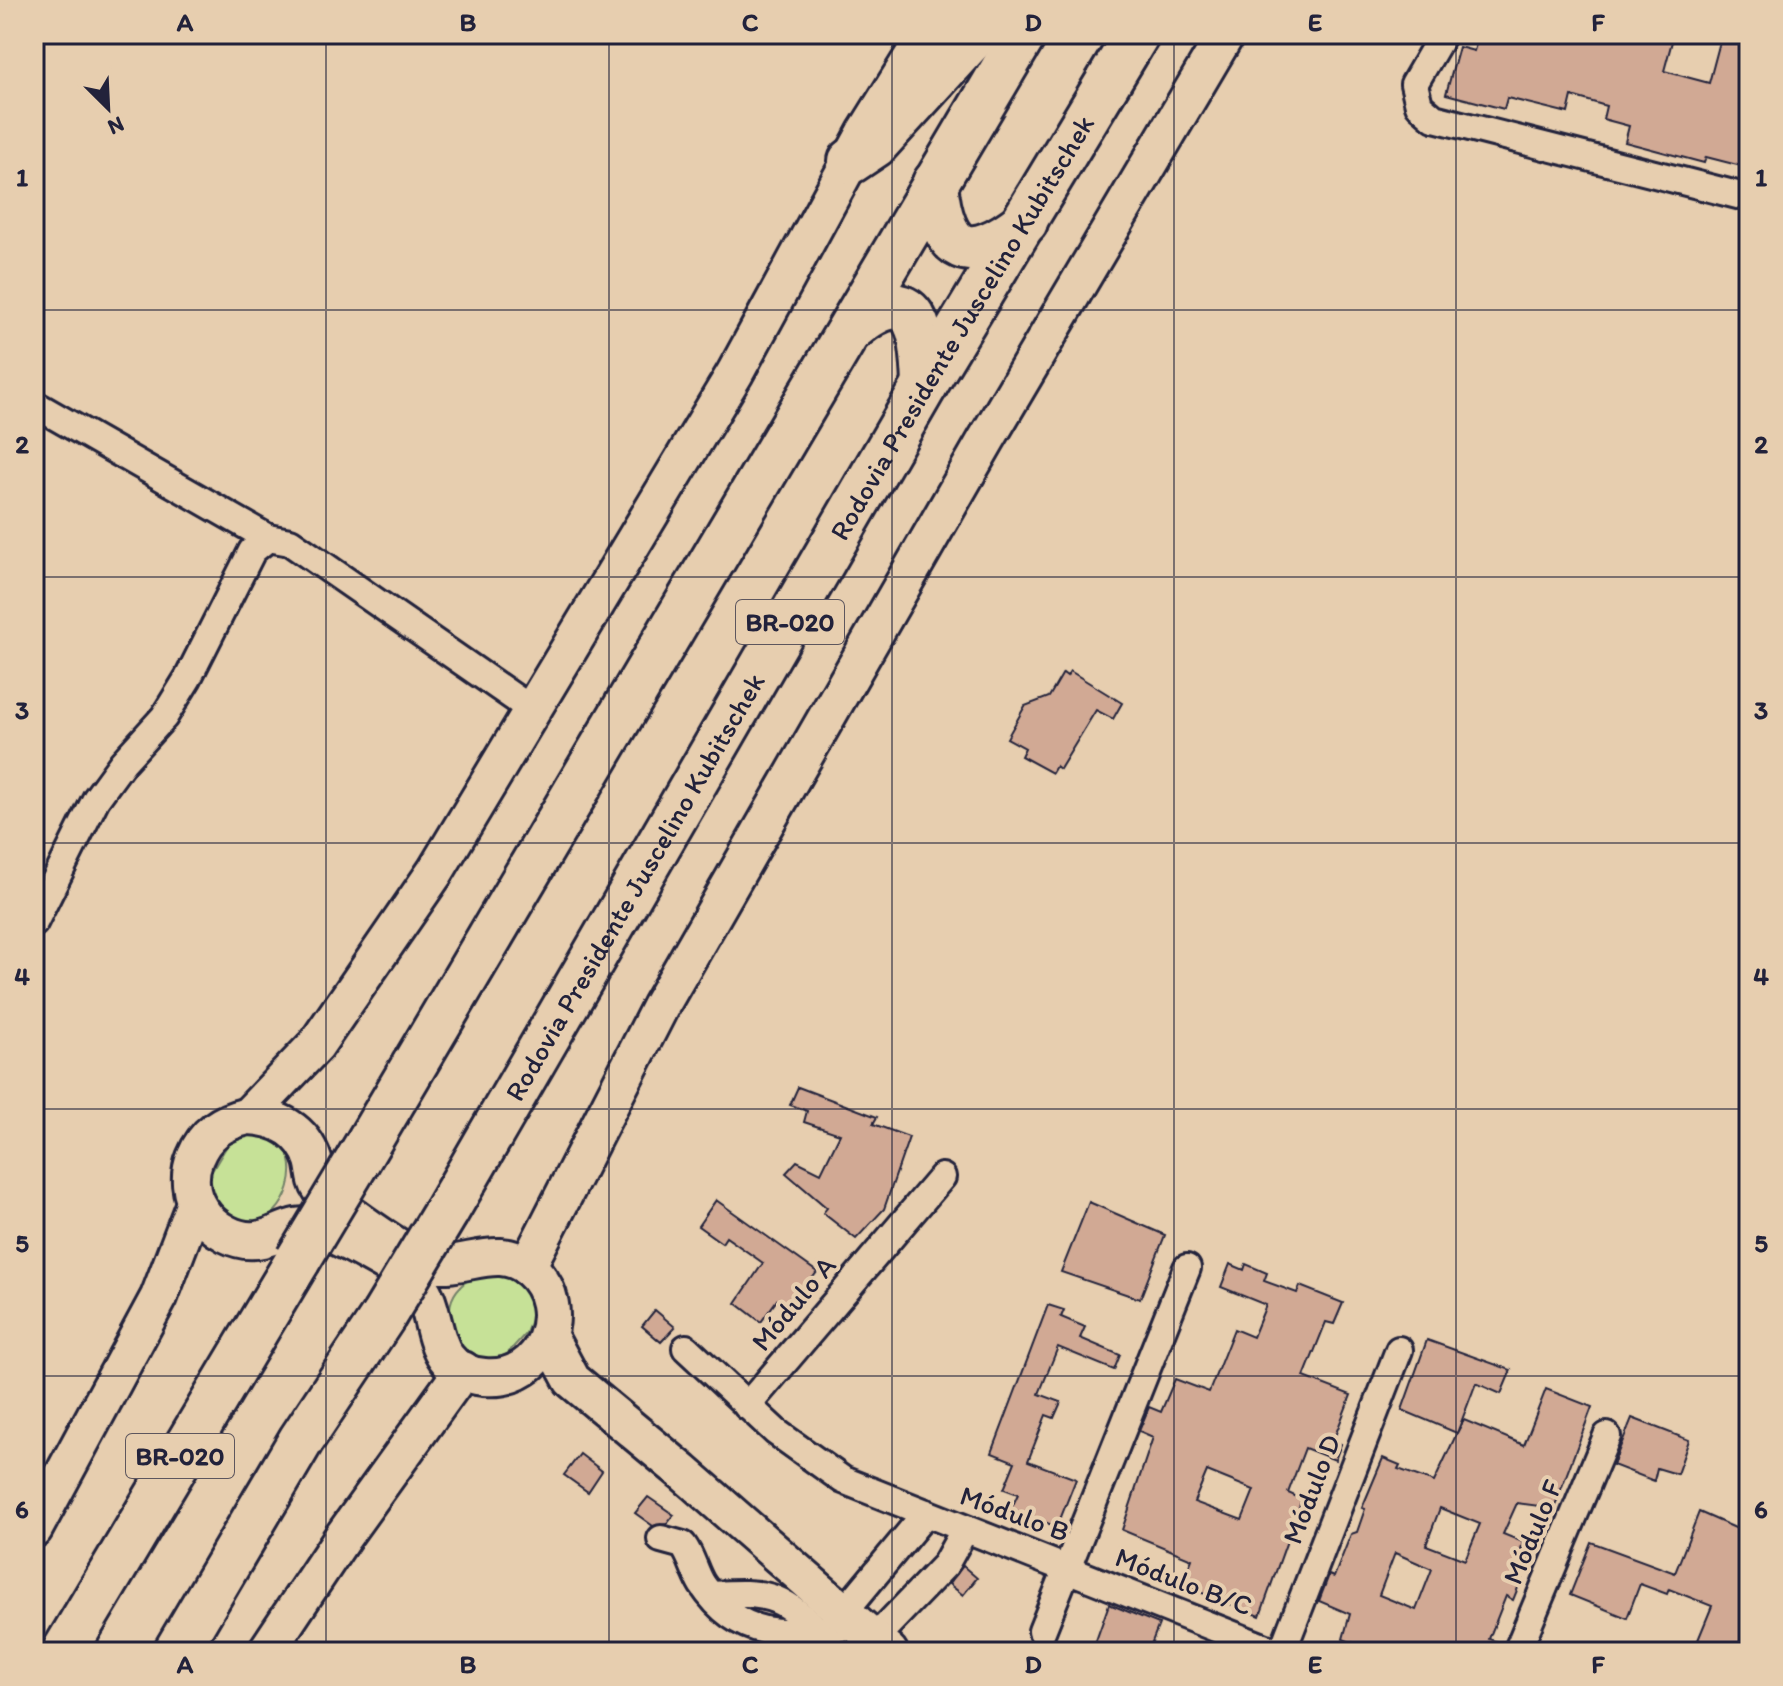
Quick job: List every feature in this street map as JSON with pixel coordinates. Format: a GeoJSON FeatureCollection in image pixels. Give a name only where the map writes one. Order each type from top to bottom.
{"type":"FeatureCollection","features":[{"type":"Feature","properties":{"kind":"highway"},"geometry":{"type":"LineString","coordinates":[[851,161],[875,145],[976,34]]}},
{"type":"Feature","properties":{"kind":"highway","name":"BR-020"},"geometry":{"type":"LineString","coordinates":[[64,1652],[1024,34]]}},
{"type":"Feature","properties":{"kind":"highway","name":"Rodovia Presidente Juscelino Kubitschek"},"geometry":{"type":"LineString","coordinates":[[176,1652],[301,1440],[384,1315],[446,1212],[925,385],[1137,34]]}},
{"type":"Feature","properties":{"kind":"highway"},"geometry":{"type":"LineString","coordinates":[[935,183],[942,224],[948,238],[962,249],[979,250],[998,243],[1025,222]]}},
{"type":"Feature","properties":{"kind":"highway"},"geometry":{"type":"LineString","coordinates":[[849,331],[878,309],[890,305],[904,309],[919,326],[923,338],[925,385]]}},
{"type":"Feature","properties":{"kind":"main road"},"geometry":{"type":"LineString","coordinates":[[248,1116],[316,1045],[435,872],[735,373],[851,161],[927,34]]}},
{"type":"Feature","properties":{"kind":"main road"},"geometry":{"type":"LineString","coordinates":[[527,1267],[660,1007],[986,440],[1226,34]]}},
{"type":"Feature","properties":{"kind":"main road"},"geometry":{"type":"LineString","coordinates":[[248,1116],[266,1117],[295,1132],[313,1160],[318,1186],[335,1203],[425,1262],[447,1264],[493,1255],[527,1267],[541,1281],[550,1298],[553,1317],[549,1337],[539,1354],[524,1368],[504,1376],[483,1377],[463,1370],[447,1358],[432,1331],[427,1301],[415,1282],[317,1228],[284,1227],[262,1239],[241,1239],[222,1232],[206,1220],[195,1203],[191,1183],[192,1164],[212,1130],[229,1120],[248,1116]]}},
{"type":"Feature","properties":{"kind":"main road"},"geometry":{"type":"LineString","coordinates":[[34,1529],[159,1297],[195,1203]]}},
{"type":"Feature","properties":{"kind":"main road"},"geometry":{"type":"LineString","coordinates":[[549,1337],[572,1380],[856,1632]]}},
{"type":"Feature","properties":{"kind":"main road"},"geometry":{"type":"LineString","coordinates":[[524,1368],[572,1380]]}},
{"type":"Feature","properties":{"kind":"main road"},"geometry":{"type":"LineString","coordinates":[[266,1652],[342,1538],[463,1370]]}},
{"type":"Feature","properties":{"kind":"street"},"geometry":{"type":"LineString","coordinates":[[1443,34],[1414,84],[1419,105],[1434,118],[1749,198]]}},
{"type":"Feature","properties":{"kind":"street"},"geometry":{"type":"LineString","coordinates":[[34,404],[268,538],[290,542],[532,710]]}},
{"type":"Feature","properties":{"kind":"street"},"geometry":{"type":"LineString","coordinates":[[34,923],[96,799],[123,762],[164,717],[252,551],[268,538]]}},
{"type":"Feature","properties":{"kind":"street","name":"Módulo A"},"geometry":{"type":"LineString","coordinates":[[747,1406],[942,1177]]}},
{"type":"Feature","properties":{"kind":"street","name":"Módulo B"},"geometry":{"type":"LineString","coordinates":[[747,1406],[843,1480],[1068,1570],[1187,1268]]}},
{"type":"Feature","properties":{"kind":"street"},"geometry":{"type":"LineString","coordinates":[[686,1348],[747,1406]]}},
{"type":"Feature","properties":{"kind":"street","name":"Módulo D"},"geometry":{"type":"LineString","coordinates":[[1279,1652],[1399,1350]]}},
{"type":"Feature","properties":{"kind":"street","name":"Módulo F"},"geometry":{"type":"LineString","coordinates":[[1517,1652],[1607,1436]]}},
{"type":"Feature","properties":{"kind":"street"},"geometry":{"type":"LineString","coordinates":[[856,1632],[926,1513]]}},
{"type":"Feature","properties":{"kind":"street"},"geometry":{"type":"LineString","coordinates":[[661,1539],[683,1545],[700,1581],[724,1610],[746,1625],[769,1633],[856,1632],[945,1565],[965,1529]]}},
{"type":"Feature","properties":{"kind":"street"},"geometry":{"type":"LineString","coordinates":[[1042,1631],[1068,1570]]}},
{"type":"Feature","properties":{"kind":"street","name":"Módulo B/C"},"geometry":{"type":"LineString","coordinates":[[1068,1570],[1279,1652]]}},
{"type":"Feature","properties":{"kind":"street"},"geometry":{"type":"LineString","coordinates":[[712,1595],[764,1595],[856,1632]]}},
{"type":"Feature","properties":{"kind":"green space"},"geometry":{"type":"Polygon","coordinates":[[[243,1129],[274,1136],[284,1146],[290,1159],[289,1187],[283,1201],[263,1221],[250,1225],[218,1220],[206,1181],[231,1139],[243,1129]]]}},
{"type":"Feature","properties":{"kind":"green space"},"geometry":{"type":"Polygon","coordinates":[[[489,1267],[525,1277],[535,1309],[526,1333],[507,1354],[485,1363],[464,1361],[453,1330],[450,1306],[461,1286],[489,1267]]]}},
{"type":"Feature","properties":{"kind":"building"},"geometry":{"type":"Polygon","coordinates":[[[1479,34],[1674,34],[1664,71],[1709,83],[1722,34],[1749,34],[1749,168],[1706,157],[1704,163],[1625,142],[1629,126],[1603,119],[1606,106],[1572,96],[1568,113],[1507,98],[1504,109],[1446,94],[1459,47],[1474,51],[1479,34]]]}},
{"type":"Feature","properties":{"kind":"building"},"geometry":{"type":"Polygon","coordinates":[[[1070,671],[1122,703],[1113,719],[1096,710],[1060,769],[1056,766],[1052,773],[1021,756],[1025,748],[1007,738],[1025,706],[1049,697],[1063,673],[1067,676],[1070,671]]]}},
{"type":"Feature","properties":{"kind":"building"},"geometry":{"type":"Polygon","coordinates":[[[798,1087],[877,1117],[873,1124],[909,1137],[884,1209],[856,1239],[823,1213],[827,1208],[786,1173],[797,1161],[821,1173],[840,1134],[804,1122],[807,1111],[790,1105],[798,1087]]]}},
{"type":"Feature","properties":{"kind":"building"},"geometry":{"type":"Polygon","coordinates":[[[716,1200],[817,1272],[787,1312],[777,1300],[761,1322],[736,1303],[763,1263],[726,1237],[722,1243],[698,1226],[716,1200]]]}},
{"type":"Feature","properties":{"kind":"building"},"geometry":{"type":"Polygon","coordinates":[[[1089,1202],[1165,1235],[1140,1299],[1061,1272],[1089,1202]]]}},
{"type":"Feature","properties":{"kind":"building"},"geometry":{"type":"Polygon","coordinates":[[[1230,1264],[1244,1270],[1246,1264],[1267,1273],[1264,1281],[1297,1293],[1300,1286],[1343,1303],[1334,1324],[1326,1322],[1304,1377],[1351,1395],[1333,1441],[1341,1444],[1335,1460],[1305,1448],[1288,1493],[1302,1499],[1260,1616],[1182,1585],[1192,1559],[1122,1530],[1153,1437],[1139,1431],[1149,1407],[1161,1412],[1175,1379],[1209,1392],[1234,1329],[1253,1337],[1266,1305],[1221,1287],[1230,1264]],[[1207,1471],[1194,1502],[1242,1520],[1254,1490],[1207,1471]]]}},
{"type":"Feature","properties":{"kind":"building"},"geometry":{"type":"Polygon","coordinates":[[[1048,1305],[1064,1310],[1061,1317],[1085,1327],[1080,1338],[1120,1355],[1114,1370],[1058,1347],[1039,1394],[1061,1402],[1054,1418],[1046,1415],[1028,1461],[1076,1479],[1057,1527],[1011,1509],[1018,1494],[1004,1489],[1015,1462],[992,1453],[1048,1305]]]}},
{"type":"Feature","properties":{"kind":"building"},"geometry":{"type":"Polygon","coordinates":[[[655,1310],[675,1327],[661,1342],[642,1326],[655,1310]]]}},
{"type":"Feature","properties":{"kind":"building"},"geometry":{"type":"Polygon","coordinates":[[[1427,1340],[1511,1370],[1501,1394],[1476,1383],[1457,1433],[1402,1410],[1427,1340]]]}},
{"type":"Feature","properties":{"kind":"building"},"geometry":{"type":"Polygon","coordinates":[[[1546,1389],[1592,1407],[1554,1508],[1517,1503],[1503,1534],[1523,1542],[1521,1549],[1532,1553],[1513,1600],[1506,1596],[1489,1639],[1503,1644],[1501,1652],[1376,1652],[1343,1639],[1350,1614],[1319,1601],[1329,1575],[1334,1577],[1351,1534],[1357,1532],[1365,1509],[1362,1508],[1383,1458],[1400,1465],[1398,1469],[1434,1482],[1464,1420],[1524,1445],[1546,1389]],[[1440,1508],[1426,1545],[1465,1560],[1480,1524],[1440,1508]],[[1395,1553],[1379,1595],[1416,1610],[1432,1569],[1395,1553]]]}},
{"type":"Feature","properties":{"kind":"building"},"geometry":{"type":"Polygon","coordinates":[[[1632,1418],[1689,1440],[1677,1474],[1657,1468],[1654,1481],[1613,1465],[1632,1418]]]}},
{"type":"Feature","properties":{"kind":"building"},"geometry":{"type":"Polygon","coordinates":[[[580,1454],[602,1471],[588,1492],[564,1475],[580,1454]]]}},
{"type":"Feature","properties":{"kind":"building"},"geometry":{"type":"Polygon","coordinates":[[[648,1497],[674,1515],[667,1524],[653,1526],[635,1513],[648,1497]]]}},
{"type":"Feature","properties":{"kind":"building"},"geometry":{"type":"Polygon","coordinates":[[[1699,1512],[1749,1534],[1749,1620],[1736,1652],[1726,1652],[1698,1640],[1712,1606],[1669,1589],[1667,1594],[1640,1584],[1627,1618],[1570,1595],[1591,1542],[1675,1573],[1699,1512]]]}},
{"type":"Feature","properties":{"kind":"building"},"geometry":{"type":"Polygon","coordinates":[[[963,1566],[977,1578],[963,1595],[949,1584],[963,1566]]]}},
{"type":"Feature","properties":{"kind":"building"},"geometry":{"type":"Polygon","coordinates":[[[1109,1604],[1159,1624],[1148,1652],[1092,1652],[1109,1604]]]}}]}
